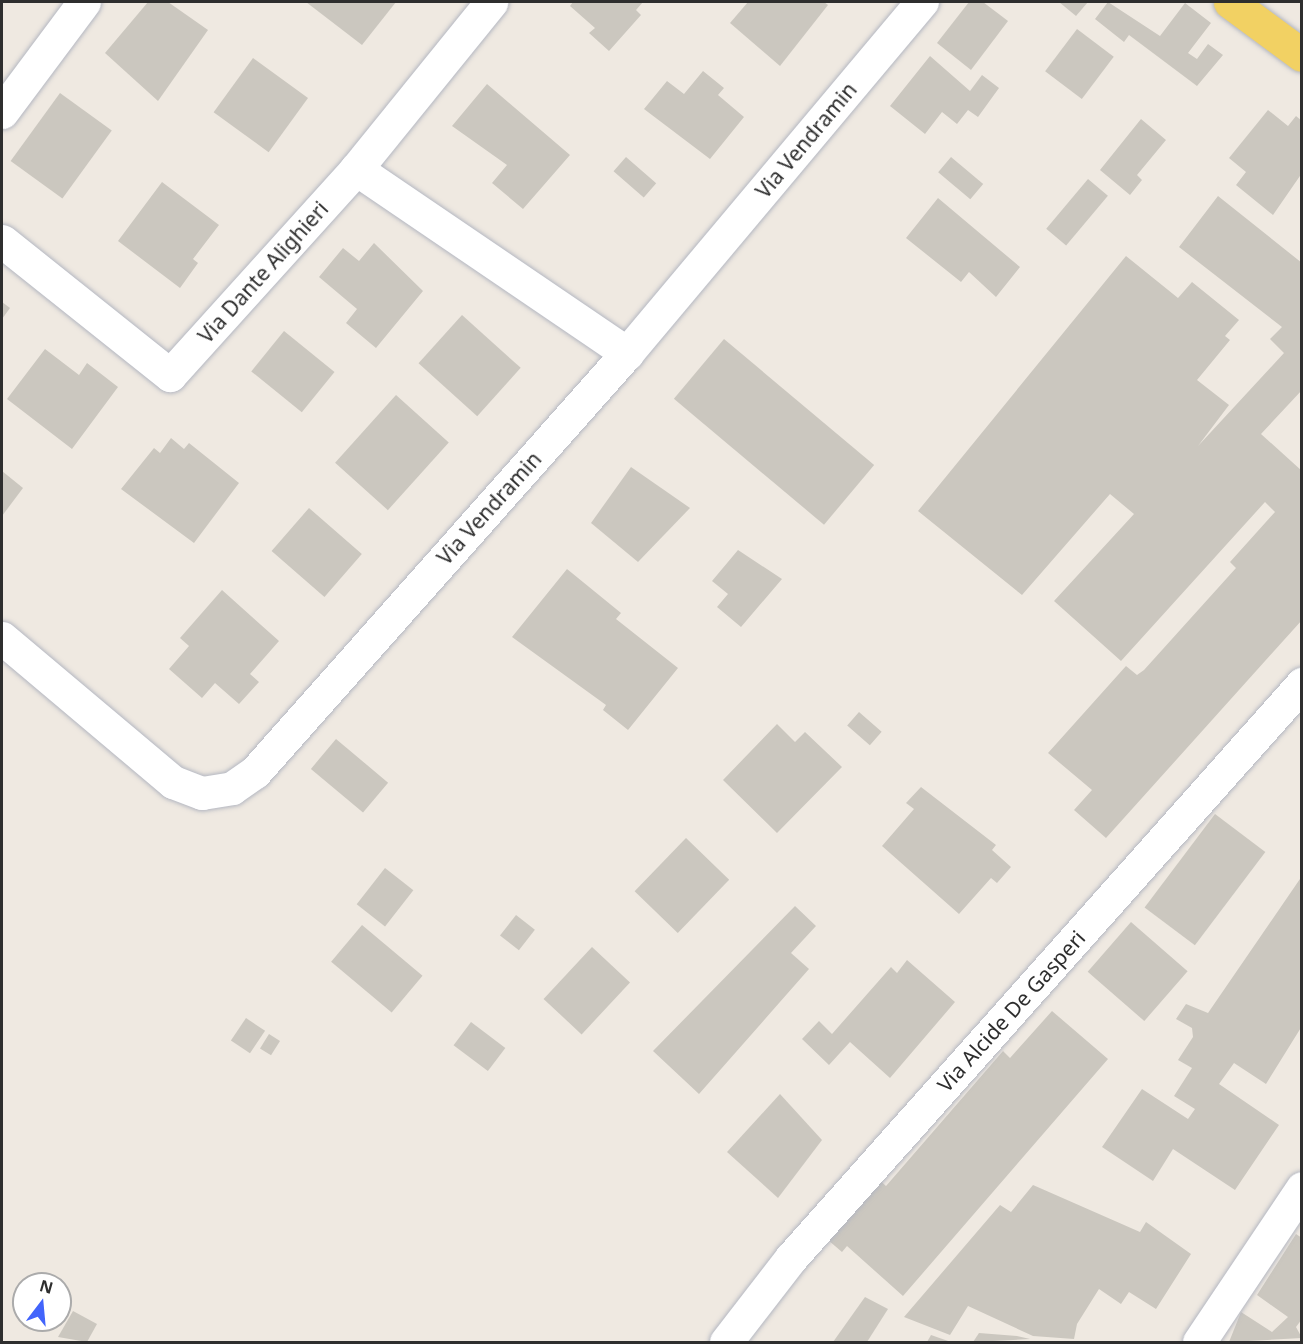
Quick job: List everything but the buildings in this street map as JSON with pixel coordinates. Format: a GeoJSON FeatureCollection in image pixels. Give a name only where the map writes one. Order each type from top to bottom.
{"type":"FeatureCollection","features":[{"type":"Feature","properties":{"kind":"main road"},"geometry":{"type":"LineString","coordinates":[[1230,2],[1302,56]]}},
{"type":"Feature","properties":{"kind":"street"},"geometry":{"type":"LineString","coordinates":[[2,112],[84,2]]}},
{"type":"Feature","properties":{"kind":"street","name":"Via Dante Alighieri"},"geometry":{"type":"LineString","coordinates":[[2,241],[170,375],[356,169],[491,2]]}},
{"type":"Feature","properties":{"kind":"street","name":"Via Vendramin"},"geometry":{"type":"LineString","coordinates":[[2,638],[173,782],[202,794],[232,788],[255,772],[627,353],[922,2]]}},
{"type":"Feature","properties":{"kind":"street"},"geometry":{"type":"LineString","coordinates":[[356,169],[627,353]]}},
{"type":"Feature","properties":{"kind":"street","name":"Via Alcide De Gasperi"},"geometry":{"type":"LineString","coordinates":[[726,1342],[791,1258],[1302,684]]}},
{"type":"Feature","properties":{"kind":"street"},"geometry":{"type":"LineString","coordinates":[[1199,1342],[1302,1188]]}}]}
